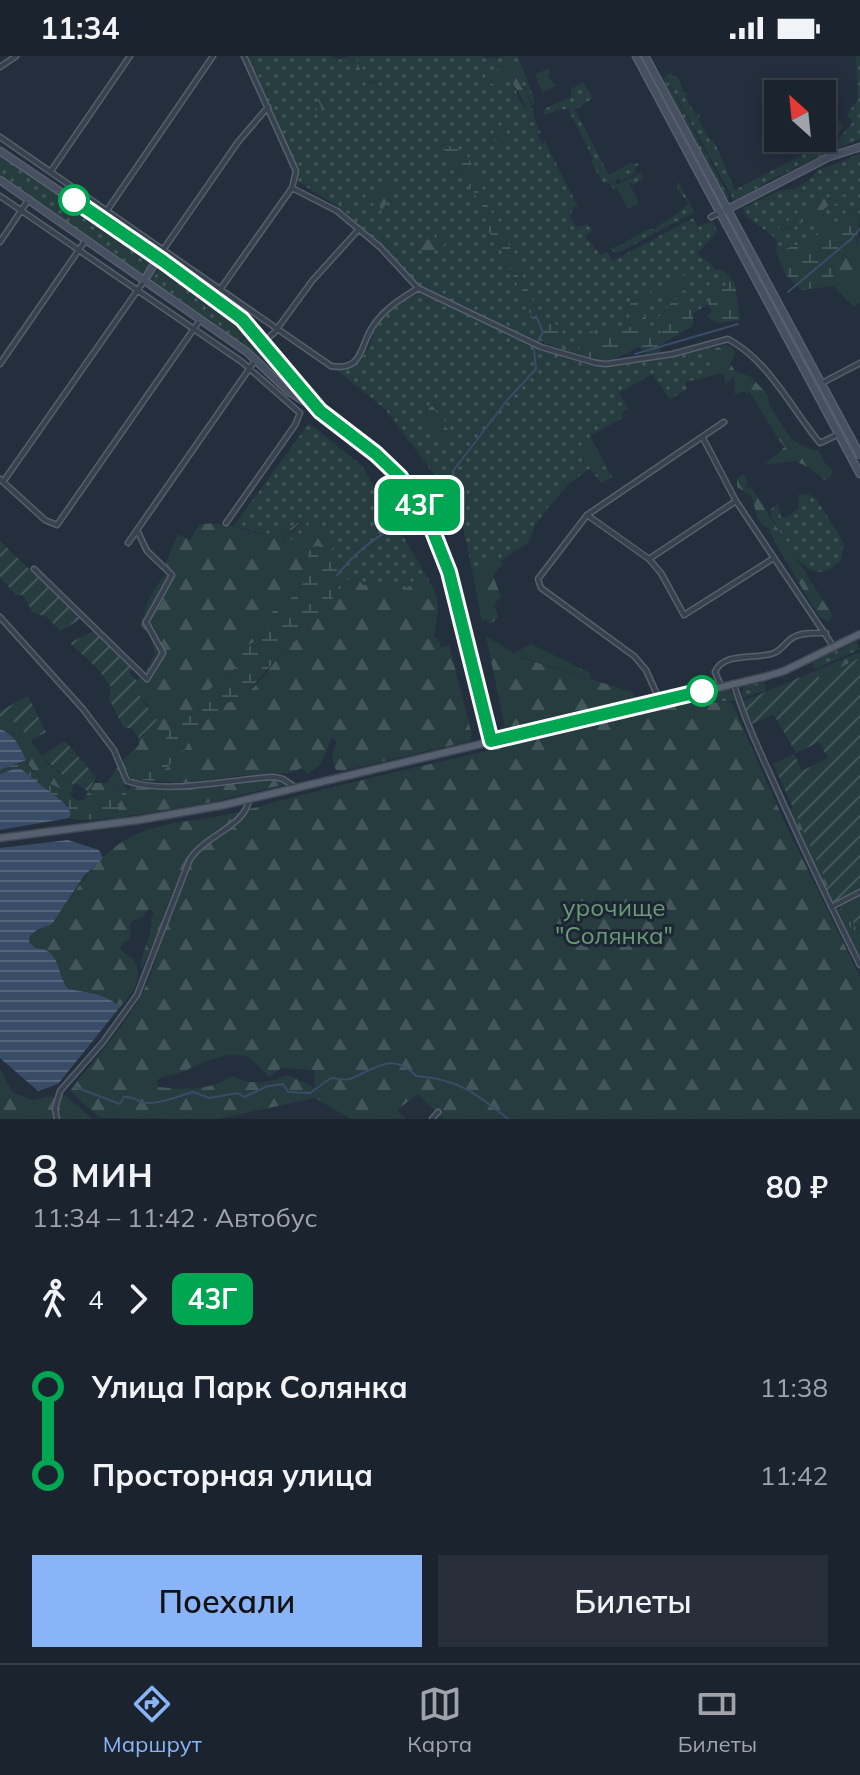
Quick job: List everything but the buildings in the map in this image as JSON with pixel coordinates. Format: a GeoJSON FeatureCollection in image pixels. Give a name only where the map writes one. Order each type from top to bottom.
{"type":"FeatureCollection","features":[{"type":"Feature","properties":{"kind":"main road"},"geometry":{"type":"LineString","coordinates":[[636,56],[860,474]]}},
{"type":"Feature","properties":{"kind":"main road"},"geometry":{"type":"LineString","coordinates":[[645,56],[857,443],[860,455]]}},
{"type":"Feature","properties":{"kind":"main road"},"geometry":{"type":"LineString","coordinates":[[719,213],[829,157],[860,147]]}},
{"type":"Feature","properties":{"kind":"main road"},"geometry":{"type":"LineString","coordinates":[[0,151],[242,319],[320,411]]}},
{"type":"Feature","properties":{"kind":"main road"},"geometry":{"type":"LineString","coordinates":[[0,180],[256,359],[294,395],[320,411],[388,465],[409,490],[432,529],[455,593],[491,741]]}},
{"type":"Feature","properties":{"kind":"main road"},"geometry":{"type":"LineString","coordinates":[[145,279],[158,258]]}},
{"type":"Feature","properties":{"kind":"main road"},"geometry":{"type":"LineString","coordinates":[[294,395],[299,394],[299,388]]}},
{"type":"Feature","properties":{"kind":"main road"},"geometry":{"type":"LineString","coordinates":[[0,838],[249,800],[784,671],[860,634]]}},
{"type":"Feature","properties":{"kind":"street"},"geometry":{"type":"LineString","coordinates":[[0,67],[16,56]]}},
{"type":"Feature","properties":{"kind":"street"},"geometry":{"type":"LineString","coordinates":[[51,171],[130,56]]}},
{"type":"Feature","properties":{"kind":"street"},"geometry":{"type":"LineString","coordinates":[[108,209],[213,56]]}},
{"type":"Feature","properties":{"kind":"street"},"geometry":{"type":"LineString","coordinates":[[219,291],[292,188],[296,171],[244,56]]}},
{"type":"Feature","properties":{"kind":"street"},"geometry":{"type":"LineString","coordinates":[[158,258],[238,142],[268,107]]}},
{"type":"Feature","properties":{"kind":"street"},"geometry":{"type":"LineString","coordinates":[[0,137],[331,366],[350,365],[364,349],[372,327],[400,299],[418,288]]}},
{"type":"Feature","properties":{"kind":"street"},"geometry":{"type":"LineString","coordinates":[[292,188],[327,205],[359,229],[418,288],[541,347],[596,363],[673,354],[728,339],[761,366],[820,443],[839,434]]}},
{"type":"Feature","properties":{"kind":"street"},"geometry":{"type":"LineString","coordinates":[[0,196],[250,368],[300,413],[301,416],[226,523]]}},
{"type":"Feature","properties":{"kind":"street"},"geometry":{"type":"LineString","coordinates":[[0,242],[29,199]]}},
{"type":"Feature","properties":{"kind":"street"},"geometry":{"type":"LineString","coordinates":[[711,217],[719,213]]}},
{"type":"Feature","properties":{"kind":"street"},"geometry":{"type":"LineString","coordinates":[[263,342],[359,229]]}},
{"type":"Feature","properties":{"kind":"street"},"geometry":{"type":"LineString","coordinates":[[0,364],[87,239]]}},
{"type":"Feature","properties":{"kind":"street"},"geometry":{"type":"LineString","coordinates":[[145,279],[2,481],[45,520],[57,525],[200,320]]}},
{"type":"Feature","properties":{"kind":"street"},"geometry":{"type":"LineString","coordinates":[[128,543],[256,359]]}},
{"type":"Feature","properties":{"kind":"street"},"geometry":{"type":"LineString","coordinates":[[822,383],[860,363]]}},
{"type":"Feature","properties":{"kind":"street"},"geometry":{"type":"LineString","coordinates":[[658,701],[646,670],[634,656],[541,588],[538,579],[587,515],[724,422]]}},
{"type":"Feature","properties":{"kind":"street"},"geometry":{"type":"LineString","coordinates":[[703,438],[736,501],[834,647]]}},
{"type":"Feature","properties":{"kind":"street"},"geometry":{"type":"LineString","coordinates":[[649,559],[736,501]]}},
{"type":"Feature","properties":{"kind":"street"},"geometry":{"type":"LineString","coordinates":[[587,515],[649,559],[661,573],[684,615],[774,558]]}},
{"type":"Feature","properties":{"kind":"street"},"geometry":{"type":"LineString","coordinates":[[34,569],[147,679],[163,653],[146,622],[172,575],[147,551],[137,530]]}},
{"type":"Feature","properties":{"kind":"street"},"geometry":{"type":"LineString","coordinates":[[0,617],[83,709],[114,750],[127,781],[187,786],[274,777],[296,788]]}},
{"type":"Feature","properties":{"kind":"street"},"geometry":{"type":"LineString","coordinates":[[721,686],[715,672],[721,664],[749,655],[772,654],[792,638],[801,635],[826,633]]}},
{"type":"Feature","properties":{"kind":"street"},"geometry":{"type":"LineString","coordinates":[[734,684],[752,733],[860,965]]}},
{"type":"Feature","properties":{"kind":"street"},"geometry":{"type":"LineString","coordinates":[[57,1119],[55,1109],[60,1091],[103,1042],[137,995],[190,859],[204,842],[240,819],[249,800]]}},
{"type":"Feature","properties":{"kind":"street"},"geometry":{"type":"LineString","coordinates":[[831,907],[860,892]]}},
{"type":"Feature","properties":{"kind":"street"},"geometry":{"type":"LineString","coordinates":[[432,1119],[438,1112]]}},
{"type":"Feature","properties":{"kind":"green space"},"geometry":{"type":"Polygon","coordinates":[[[248,56],[331,56],[338,60],[349,56],[356,74],[353,79],[378,84],[379,79],[372,79],[361,72],[355,56],[485,56],[483,58],[494,57],[496,60],[501,56],[507,63],[505,75],[532,121],[535,120],[541,134],[537,133],[543,145],[544,140],[578,207],[573,207],[570,217],[576,227],[585,225],[585,222],[592,230],[585,237],[601,255],[607,252],[613,261],[693,218],[698,227],[713,221],[717,232],[697,254],[715,270],[727,274],[720,276],[728,286],[718,289],[709,286],[713,293],[708,304],[693,314],[687,298],[661,332],[659,341],[638,306],[647,296],[632,302],[635,327],[583,358],[507,328],[422,287],[362,227],[297,181],[248,56]],[[440,142],[454,166],[467,178],[487,219],[489,232],[503,253],[540,334],[543,315],[533,302],[507,240],[484,199],[478,177],[440,142]]]}},
{"type":"Feature","properties":{"kind":"green space"},"geometry":{"type":"Polygon","coordinates":[[[349,56],[355,56],[361,72],[367,77],[379,78],[380,73],[385,72],[386,75],[378,84],[368,81],[355,85],[349,56]]]}},
{"type":"Feature","properties":{"kind":"green space"},"geometry":{"type":"Polygon","coordinates":[[[501,56],[510,56],[531,103],[535,120],[532,122],[509,79],[505,76],[494,85],[484,79],[486,74],[499,69],[505,74],[507,63],[501,56]]]}},
{"type":"Feature","properties":{"kind":"green space"},"geometry":{"type":"Polygon","coordinates":[[[510,56],[518,56],[535,102],[533,105],[512,66],[510,56]]]}},
{"type":"Feature","properties":{"kind":"green space"},"geometry":{"type":"Polygon","coordinates":[[[856,56],[860,56],[860,139],[836,149],[836,142],[853,122],[847,115],[858,99],[856,56]]]}},
{"type":"Feature","properties":{"kind":"green space"},"geometry":{"type":"Polygon","coordinates":[[[548,69],[548,77],[556,86],[542,92],[535,74],[548,69]]]}},
{"type":"Feature","properties":{"kind":"green space"},"geometry":{"type":"Polygon","coordinates":[[[673,72],[684,93],[689,93],[685,96],[696,116],[700,114],[698,119],[710,140],[714,141],[735,190],[807,152],[825,154],[772,179],[735,202],[665,76],[673,72]]]}},
{"type":"Feature","properties":{"kind":"green space"},"geometry":{"type":"Polygon","coordinates":[[[665,77],[729,197],[726,199],[663,81],[665,77]]]}},
{"type":"Feature","properties":{"kind":"green space"},"geometry":{"type":"Polygon","coordinates":[[[583,82],[593,98],[575,110],[609,175],[631,163],[638,163],[634,168],[636,173],[622,180],[618,177],[615,185],[641,173],[644,178],[632,185],[630,182],[614,190],[610,183],[603,183],[568,109],[546,115],[543,113],[544,109],[571,97],[571,89],[583,82]]]}},
{"type":"Feature","properties":{"kind":"green space"},"geometry":{"type":"Polygon","coordinates":[[[317,89],[333,111],[328,116],[317,116],[315,113],[315,107],[319,111],[322,109],[318,100],[320,95],[313,90],[317,89]]]}},
{"type":"Feature","properties":{"kind":"green space"},"geometry":{"type":"Polygon","coordinates":[[[496,113],[499,126],[507,132],[506,143],[500,148],[493,138],[496,113]]]}},
{"type":"Feature","properties":{"kind":"green space"},"geometry":{"type":"Polygon","coordinates":[[[837,120],[844,126],[836,134],[837,120]]]}},
{"type":"Feature","properties":{"kind":"green space"},"geometry":{"type":"Polygon","coordinates":[[[438,141],[466,153],[478,177],[484,199],[507,240],[533,302],[543,315],[561,328],[565,342],[563,347],[547,343],[546,337],[540,335],[503,253],[489,232],[487,219],[467,178],[454,166],[438,141]]]}},
{"type":"Feature","properties":{"kind":"green space"},"geometry":{"type":"Polygon","coordinates":[[[860,154],[860,217],[855,210],[846,220],[824,228],[805,242],[776,252],[777,241],[774,237],[747,217],[743,208],[778,191],[793,189],[808,181],[818,170],[860,154]],[[838,194],[784,224],[779,228],[780,238],[799,223],[824,222],[823,209],[831,203],[838,204],[840,213],[838,194]]]}},
{"type":"Feature","properties":{"kind":"green space"},"geometry":{"type":"Polygon","coordinates":[[[0,155],[151,257],[153,261],[146,272],[142,273],[0,177],[0,155]]]}},
{"type":"Feature","properties":{"kind":"green space"},"geometry":{"type":"Polygon","coordinates":[[[392,176],[393,189],[382,210],[365,196],[374,197],[388,184],[385,179],[392,176]]]}},
{"type":"Feature","properties":{"kind":"green space"},"geometry":{"type":"Polygon","coordinates":[[[678,181],[694,212],[620,252],[613,252],[611,248],[648,229],[655,229],[685,207],[688,203],[677,188],[678,181]]]}},
{"type":"Feature","properties":{"kind":"green space"},"geometry":{"type":"Polygon","coordinates":[[[629,183],[639,203],[628,209],[617,189],[629,183]]]}},
{"type":"Feature","properties":{"kind":"green space"},"geometry":{"type":"Polygon","coordinates":[[[839,194],[849,200],[840,215],[838,204],[831,203],[823,210],[824,222],[805,221],[788,228],[784,237],[779,238],[779,229],[799,212],[822,199],[839,194]]]}},
{"type":"Feature","properties":{"kind":"green space"},"geometry":{"type":"Polygon","coordinates":[[[856,210],[860,217],[856,245],[834,264],[833,286],[801,290],[785,274],[776,252],[805,242],[824,228],[846,220],[856,210]]]}},
{"type":"Feature","properties":{"kind":"green space"},"geometry":{"type":"Polygon","coordinates":[[[435,230],[446,238],[446,243],[429,254],[420,249],[426,238],[433,243],[438,240],[435,230]]]}},
{"type":"Feature","properties":{"kind":"green space"},"geometry":{"type":"Polygon","coordinates":[[[860,235],[860,302],[854,307],[833,286],[834,264],[856,245],[860,235]]]}},
{"type":"Feature","properties":{"kind":"green space"},"geometry":{"type":"Polygon","coordinates":[[[161,264],[250,332],[238,341],[152,280],[160,266],[151,280],[150,275],[156,265],[161,264]]]}},
{"type":"Feature","properties":{"kind":"green space"},"geometry":{"type":"Polygon","coordinates":[[[689,273],[692,279],[670,290],[671,296],[667,294],[652,298],[651,291],[689,273]]]}},
{"type":"Feature","properties":{"kind":"green space"},"geometry":{"type":"Polygon","coordinates":[[[727,274],[735,283],[740,320],[717,323],[707,317],[712,310],[708,304],[713,293],[708,285],[711,283],[719,289],[727,286],[719,276],[727,274]]]}},
{"type":"Feature","properties":{"kind":"green space"},"geometry":{"type":"Polygon","coordinates":[[[687,291],[693,326],[665,342],[659,353],[647,354],[639,347],[607,360],[583,358],[579,349],[582,336],[591,331],[601,337],[611,327],[635,327],[628,314],[631,302],[647,296],[648,301],[638,306],[659,339],[661,332],[655,321],[687,291]]]}},
{"type":"Feature","properties":{"kind":"green space"},"geometry":{"type":"Polygon","coordinates":[[[418,292],[543,349],[600,366],[675,357],[725,345],[716,348],[714,363],[708,368],[715,375],[685,382],[687,389],[670,399],[652,374],[619,393],[628,409],[622,413],[624,417],[590,436],[595,458],[583,455],[583,460],[601,468],[604,462],[612,477],[601,483],[590,468],[570,483],[550,505],[535,525],[529,542],[501,561],[496,558],[480,573],[472,570],[462,522],[451,497],[385,409],[337,370],[360,359],[370,345],[379,322],[400,302],[418,292]]]}},
{"type":"Feature","properties":{"kind":"green space"},"geometry":{"type":"Polygon","coordinates":[[[251,333],[294,388],[294,390],[240,343],[251,333]]]}},
{"type":"Feature","properties":{"kind":"green space"},"geometry":{"type":"Polygon","coordinates":[[[725,345],[734,349],[735,355],[730,363],[735,371],[751,377],[768,395],[769,405],[791,439],[819,451],[833,471],[830,478],[824,480],[795,461],[764,465],[785,447],[749,391],[748,394],[743,391],[735,395],[734,376],[726,384],[723,373],[715,375],[708,368],[714,363],[711,357],[716,348],[725,345]]]}},
{"type":"Feature","properties":{"kind":"green space"},"geometry":{"type":"Polygon","coordinates":[[[440,393],[444,393],[435,409],[444,418],[446,428],[456,435],[448,440],[430,432],[425,418],[440,393]]]}},
{"type":"Feature","properties":{"kind":"green space"},"geometry":{"type":"Polygon","coordinates":[[[309,423],[362,466],[430,582],[424,577],[398,594],[388,586],[374,587],[348,579],[338,591],[336,558],[316,546],[332,549],[322,534],[319,519],[302,538],[286,543],[279,542],[296,529],[301,518],[290,529],[271,531],[268,535],[233,527],[309,423]]]}},
{"type":"Feature","properties":{"kind":"green space"},"geometry":{"type":"Polygon","coordinates":[[[590,436],[604,462],[597,472],[587,465],[579,448],[582,445],[589,447],[595,457],[590,436]]]}},
{"type":"Feature","properties":{"kind":"green space"},"geometry":{"type":"Polygon","coordinates":[[[744,475],[748,481],[745,487],[755,493],[831,613],[828,622],[819,616],[768,528],[760,522],[751,496],[737,487],[737,478],[744,475]]]}},
{"type":"Feature","properties":{"kind":"green space"},"geometry":{"type":"Polygon","coordinates":[[[798,495],[815,497],[844,543],[841,560],[829,569],[818,572],[799,561],[771,516],[771,509],[778,504],[781,517],[788,516],[799,508],[798,495]]]}},
{"type":"Feature","properties":{"kind":"green space"},"geometry":{"type":"Polygon","coordinates":[[[305,517],[280,542],[285,544],[294,538],[304,538],[302,536],[310,529],[308,520],[312,518],[319,519],[322,534],[335,546],[332,549],[316,546],[307,551],[312,572],[288,602],[272,612],[267,636],[244,647],[241,663],[210,689],[198,707],[171,727],[159,754],[130,779],[120,763],[139,745],[150,708],[137,692],[141,686],[136,680],[144,675],[155,654],[150,636],[141,625],[151,595],[170,571],[166,563],[178,534],[190,540],[199,525],[216,524],[268,535],[271,531],[290,529],[305,517]]]}},
{"type":"Feature","properties":{"kind":"green space"},"geometry":{"type":"Polygon","coordinates":[[[0,541],[81,619],[60,631],[47,617],[33,613],[23,595],[16,595],[0,577],[0,541]]]}},
{"type":"Feature","properties":{"kind":"green space"},"geometry":{"type":"Polygon","coordinates":[[[316,546],[336,558],[338,591],[309,630],[287,647],[244,696],[227,703],[197,728],[183,752],[153,781],[130,779],[159,754],[171,727],[198,707],[210,689],[241,663],[244,647],[267,636],[272,612],[288,602],[312,572],[307,552],[316,546]]]}},
{"type":"Feature","properties":{"kind":"green space"},"geometry":{"type":"Polygon","coordinates":[[[496,558],[503,563],[493,576],[501,596],[494,605],[499,617],[490,624],[486,619],[482,622],[472,570],[480,573],[496,558]]]}},
{"type":"Feature","properties":{"kind":"green space"},"geometry":{"type":"Polygon","coordinates":[[[424,576],[437,598],[434,636],[441,648],[449,645],[472,735],[470,741],[342,771],[336,770],[333,762],[337,743],[333,737],[322,762],[307,774],[302,768],[290,773],[244,775],[188,783],[153,781],[183,752],[197,728],[227,703],[244,696],[257,684],[287,647],[309,630],[348,579],[356,577],[363,585],[380,582],[384,588],[388,586],[398,594],[424,576]]]}},
{"type":"Feature","properties":{"kind":"green space"},"geometry":{"type":"Polygon","coordinates":[[[93,631],[133,669],[129,672],[141,686],[137,692],[157,720],[139,738],[131,728],[124,728],[109,699],[111,687],[97,668],[70,643],[93,631]]]}},
{"type":"Feature","properties":{"kind":"green space"},"geometry":{"type":"Polygon","coordinates":[[[486,636],[522,658],[632,692],[636,701],[509,731],[505,728],[486,636]]]}},
{"type":"Feature","properties":{"kind":"green space"},"geometry":{"type":"Polygon","coordinates":[[[856,642],[860,649],[814,669],[813,662],[856,642]]]}},
{"type":"Feature","properties":{"kind":"green space"},"geometry":{"type":"Polygon","coordinates":[[[531,644],[590,673],[591,679],[512,654],[531,644]]]}},
{"type":"Feature","properties":{"kind":"green space"},"geometry":{"type":"Polygon","coordinates":[[[860,652],[860,658],[818,678],[817,670],[860,652]]]}},
{"type":"Feature","properties":{"kind":"green space"},"geometry":{"type":"Polygon","coordinates":[[[860,658],[860,892],[833,905],[824,888],[828,885],[773,764],[794,754],[802,771],[828,758],[819,742],[796,753],[774,715],[752,724],[742,702],[817,670],[819,678],[860,658]]]}},
{"type":"Feature","properties":{"kind":"green space"},"geometry":{"type":"Polygon","coordinates":[[[764,682],[766,690],[742,698],[743,687],[764,682]]]}},
{"type":"Feature","properties":{"kind":"green space"},"geometry":{"type":"Polygon","coordinates":[[[729,690],[736,701],[703,705],[701,695],[729,690]]]}},
{"type":"Feature","properties":{"kind":"green space","name":"урочище \"Солянка\""},"geometry":{"type":"Polygon","coordinates":[[[701,695],[704,705],[720,701],[732,703],[784,821],[860,977],[860,1119],[443,1119],[418,1094],[397,1110],[406,1119],[351,1119],[315,1098],[218,1119],[100,1118],[70,1091],[128,1016],[151,974],[158,932],[141,970],[141,966],[154,912],[149,909],[141,918],[132,921],[129,927],[131,938],[120,949],[136,964],[138,977],[133,990],[120,1007],[101,996],[68,989],[53,956],[29,942],[36,931],[54,920],[100,860],[123,841],[163,825],[230,814],[701,695]],[[228,1055],[156,1081],[159,1087],[188,1089],[206,1087],[232,1076],[260,1082],[288,1075],[315,1088],[314,1070],[281,1068],[270,1077],[248,1056],[228,1055]]]}},
{"type":"Feature","properties":{"kind":"green space"},"geometry":{"type":"Polygon","coordinates":[[[28,696],[46,732],[30,741],[18,724],[0,716],[0,711],[28,696]]]}},
{"type":"Feature","properties":{"kind":"green space"},"geometry":{"type":"Polygon","coordinates":[[[0,716],[18,724],[47,763],[74,785],[70,794],[40,778],[15,741],[0,729],[0,716]]]}},
{"type":"Feature","properties":{"kind":"green space"},"geometry":{"type":"Polygon","coordinates":[[[65,741],[96,777],[88,792],[76,783],[74,785],[41,756],[65,741]]]}},
{"type":"Feature","properties":{"kind":"green space"},"geometry":{"type":"Polygon","coordinates":[[[23,760],[42,779],[76,800],[84,800],[88,792],[105,802],[119,786],[126,787],[128,791],[118,804],[117,818],[69,818],[71,813],[64,803],[14,769],[0,774],[0,769],[23,760]]]}},
{"type":"Feature","properties":{"kind":"green space"},"geometry":{"type":"Polygon","coordinates":[[[118,767],[126,787],[118,786],[105,803],[88,792],[91,783],[107,783],[118,767]]]}},
{"type":"Feature","properties":{"kind":"green space"},"geometry":{"type":"Polygon","coordinates":[[[275,779],[286,784],[211,802],[117,818],[118,804],[132,785],[148,787],[275,779]]]}},
{"type":"Feature","properties":{"kind":"green space"},"geometry":{"type":"Polygon","coordinates":[[[794,806],[828,885],[824,888],[790,810],[794,806]]]}},
{"type":"Feature","properties":{"kind":"green space"},"geometry":{"type":"Polygon","coordinates":[[[860,894],[860,947],[839,904],[860,894]]]}},
{"type":"Feature","properties":{"kind":"green space"},"geometry":{"type":"Polygon","coordinates":[[[859,900],[860,903],[860,937],[847,910],[859,900]]]}},
{"type":"Feature","properties":{"kind":"green space"},"geometry":{"type":"Polygon","coordinates":[[[851,904],[860,937],[860,959],[841,923],[843,920],[838,910],[851,904]]]}},
{"type":"Feature","properties":{"kind":"green space"},"geometry":{"type":"Polygon","coordinates":[[[0,1068],[12,1092],[32,1100],[63,1094],[93,1119],[0,1119],[0,1068]]]}},
{"type":"Feature","properties":{"kind":"water"},"geometry":{"type":"Polygon","coordinates":[[[0,729],[13,738],[26,760],[0,770],[0,729]]]}},
{"type":"Feature","properties":{"kind":"water"},"geometry":{"type":"Polygon","coordinates":[[[21,769],[64,803],[71,813],[69,818],[0,830],[0,774],[21,769]]]}},
{"type":"Feature","properties":{"kind":"water"},"geometry":{"type":"Polygon","coordinates":[[[68,840],[99,850],[103,858],[84,876],[52,924],[37,930],[30,936],[29,942],[53,956],[68,989],[101,996],[120,1007],[58,1084],[38,1091],[0,1058],[0,848],[68,840]]]}},
{"type":"Feature","properties":{"kind":"waterway"},"geometry":{"type":"LineString","coordinates":[[788,292],[860,229]]}},
{"type":"Feature","properties":{"kind":"waterway"},"geometry":{"type":"LineString","coordinates":[[536,316],[543,332],[538,341]]}},
{"type":"Feature","properties":{"kind":"waterway"},"geometry":{"type":"LineString","coordinates":[[635,354],[738,324]]}},
{"type":"Feature","properties":{"kind":"waterway"},"geometry":{"type":"LineString","coordinates":[[448,496],[456,489],[453,471],[508,399],[536,369],[534,349]]}},
{"type":"Feature","properties":{"kind":"waterway"},"geometry":{"type":"LineString","coordinates":[[337,575],[366,546],[400,524]]}},
{"type":"Feature","properties":{"kind":"waterway"},"geometry":{"type":"LineString","coordinates":[[75,1087],[120,1104],[124,1097],[154,1103],[193,1092],[210,1098],[238,1093],[244,1097],[268,1086],[283,1084],[288,1092],[310,1093],[331,1078],[350,1079],[391,1063],[407,1068],[416,1076],[444,1080],[466,1089],[508,1119]]}},
{"type":"Feature","properties":{"kind":"bus line","name":"43Г"},"geometry":{"type":"LineString","coordinates":[[74,200],[242,319],[320,411],[376,454],[400,477],[432,529],[449,572],[491,741],[702,691]]}}]}
